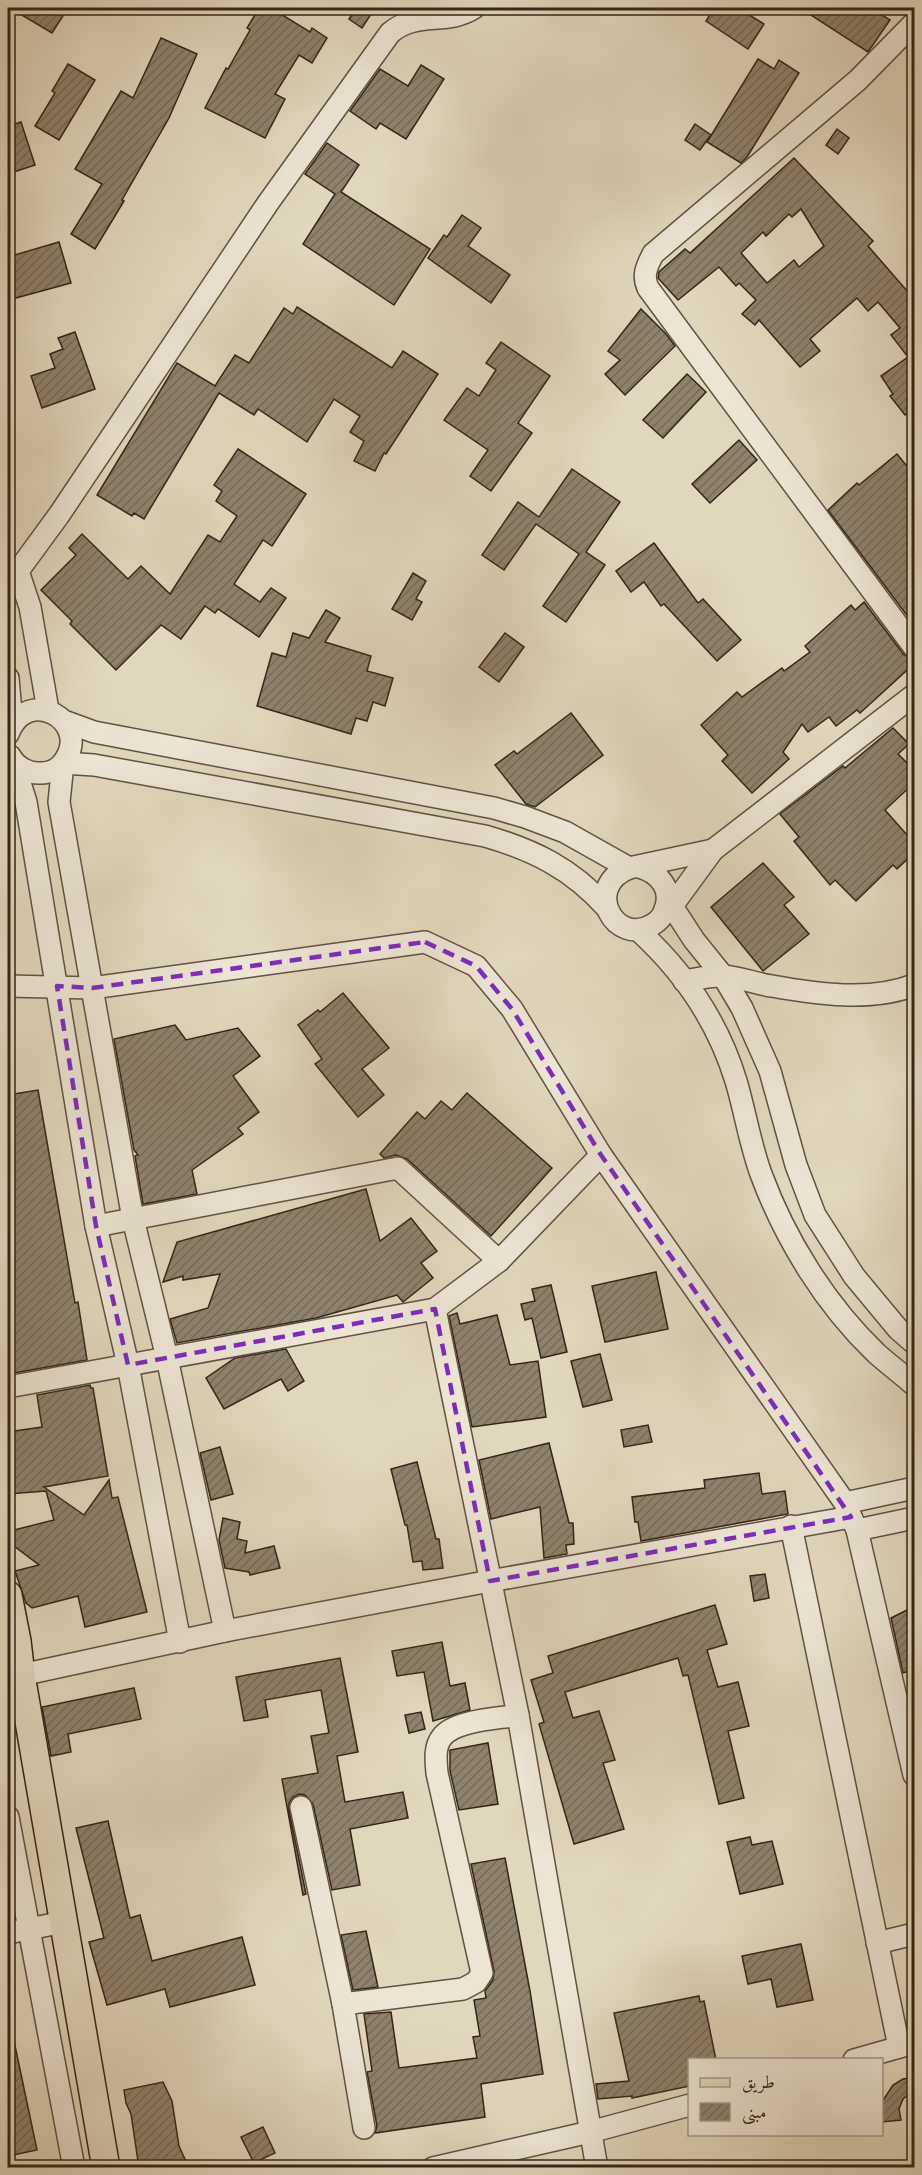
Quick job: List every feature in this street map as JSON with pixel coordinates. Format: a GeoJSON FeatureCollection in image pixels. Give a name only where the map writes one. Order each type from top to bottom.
{"type":"FeatureCollection","features":[{"type":"Feature","properties":{"kind":"main road"},"geometry":{"type":"LineString","coordinates":[[8,1595],[106,2168]]}},
{"type":"Feature","properties":{"kind":"street"},"geometry":{"type":"LineString","coordinates":[[11,735],[21,768],[31,773],[54,770],[69,754],[71,742],[69,731],[56,716],[30,606],[13,576],[59,515],[268,203],[390,33],[406,22],[424,18],[453,17],[474,8]]}},
{"type":"Feature","properties":{"kind":"street"},"geometry":{"type":"LineString","coordinates":[[915,23],[858,80],[653,254],[646,270],[645,280],[655,297],[915,647]]}},
{"type":"Feature","properties":{"kind":"street"},"geometry":{"type":"LineString","coordinates":[[8,678],[11,735],[26,802],[96,1226],[128,1365],[180,1642]]}},
{"type":"Feature","properties":{"kind":"street"},"geometry":{"type":"LineString","coordinates":[[63,763],[94,765],[485,836],[516,845],[550,861],[572,875],[606,907],[618,924],[627,929],[638,930],[648,928],[657,922],[713,850],[915,695]]}},
{"type":"Feature","properties":{"kind":"street"},"geometry":{"type":"LineString","coordinates":[[11,735],[38,709],[94,732],[494,808],[565,832],[634,868],[656,875],[663,882],[668,907],[723,976],[742,1008],[770,1071],[796,1165],[815,1215],[854,1276],[898,1329],[915,1343]]}},
{"type":"Feature","properties":{"kind":"street"},"geometry":{"type":"LineString","coordinates":[[63,763],[59,802],[133,1219],[167,1358],[225,1631]]}},
{"type":"Feature","properties":{"kind":"street"},"geometry":{"type":"LineString","coordinates":[[606,907],[607,888],[620,872],[713,850]]}},
{"type":"Feature","properties":{"kind":"street"},"geometry":{"type":"LineString","coordinates":[[638,930],[664,954],[702,1003],[735,1078],[760,1172],[784,1228],[826,1296],[876,1352],[915,1385]]}},
{"type":"Feature","properties":{"kind":"street"},"geometry":{"type":"LineString","coordinates":[[8,986],[92,988],[425,942],[476,966],[512,1009],[601,1155],[851,1517],[915,1775]]}},
{"type":"Feature","properties":{"kind":"street"},"geometry":{"type":"LineString","coordinates":[[684,981],[723,976],[825,994],[866,994],[915,986]]}},
{"type":"Feature","properties":{"kind":"street"},"geometry":{"type":"LineString","coordinates":[[8,1387],[435,1309],[499,1261],[601,1155]]}},
{"type":"Feature","properties":{"kind":"street"},"geometry":{"type":"LineString","coordinates":[[96,1226],[398,1168],[499,1261]]}},
{"type":"Feature","properties":{"kind":"street"},"geometry":{"type":"LineString","coordinates":[[435,1309],[518,1715],[597,2168]]}},
{"type":"Feature","properties":{"kind":"street"},"geometry":{"type":"LineString","coordinates":[[851,1517],[915,1488]]}},
{"type":"Feature","properties":{"kind":"street"},"geometry":{"type":"LineString","coordinates":[[21,1676],[225,1631],[791,1526],[851,1517],[915,1518]]}},
{"type":"Feature","properties":{"kind":"street"},"geometry":{"type":"LineString","coordinates":[[791,1526],[877,1943],[907,2045],[861,2058]]}},
{"type":"Feature","properties":{"kind":"street"},"geometry":{"type":"LineString","coordinates":[[343,2004],[463,1989],[476,1982],[482,1972],[437,1773],[435,1753],[441,1738],[454,1726],[518,1715]]}},
{"type":"Feature","properties":{"kind":"street"},"geometry":{"type":"LineString","coordinates":[[301,1806],[343,2004],[364,2128]]}},
{"type":"Feature","properties":{"kind":"street"},"geometry":{"type":"LineString","coordinates":[[8,1817],[74,2168]]}},
{"type":"Feature","properties":{"kind":"street"},"geometry":{"type":"LineString","coordinates":[[8,1933],[64,1922]]}},
{"type":"Feature","properties":{"kind":"street"},"geometry":{"type":"LineString","coordinates":[[877,1943],[915,1934]]}},
{"type":"Feature","properties":{"kind":"street"},"geometry":{"type":"LineString","coordinates":[[433,2168],[590,2132],[688,2106]]}},
{"type":"Feature","properties":{"kind":"highlighted area"},"geometry":{"type":"Polygon","coordinates":[[[425,942],[476,966],[512,1009],[601,1155],[851,1517],[490,1581],[435,1309],[128,1365],[96,1226],[57,986],[92,988],[425,942]]]}},
{"type":"Feature","properties":{"kind":"building"},"geometry":{"type":"Polygon","coordinates":[[[10,8],[68,8],[52,33],[10,8]]]}},
{"type":"Feature","properties":{"kind":"building"},"geometry":{"type":"Polygon","coordinates":[[[259,8],[271,8],[310,32],[312,28],[327,38],[312,63],[299,55],[275,94],[285,99],[265,138],[205,108],[250,30],[247,28],[259,8]]]}},
{"type":"Feature","properties":{"kind":"building"},"geometry":{"type":"Polygon","coordinates":[[[356,8],[375,8],[362,28],[349,19],[356,8]]]}},
{"type":"Feature","properties":{"kind":"building"},"geometry":{"type":"Polygon","coordinates":[[[714,8],[738,8],[764,24],[748,49],[706,21],[714,8]]]}},
{"type":"Feature","properties":{"kind":"building"},"geometry":{"type":"Polygon","coordinates":[[[800,8],[871,8],[890,20],[868,52],[800,8]]]}},
{"type":"Feature","properties":{"kind":"building"},"geometry":{"type":"Polygon","coordinates":[[[161,38],[197,54],[169,118],[95,249],[71,234],[102,184],[75,169],[121,91],[133,98],[161,38]]]}},
{"type":"Feature","properties":{"kind":"building"},"geometry":{"type":"Polygon","coordinates":[[[758,59],[774,69],[779,60],[799,73],[741,163],[707,142],[758,59]]]}},
{"type":"Feature","properties":{"kind":"building"},"geometry":{"type":"Polygon","coordinates":[[[68,64],[95,80],[59,140],[35,126],[55,93],[52,91],[68,64]]]}},
{"type":"Feature","properties":{"kind":"building"},"geometry":{"type":"Polygon","coordinates":[[[421,65],[444,79],[406,139],[380,123],[376,129],[350,111],[380,69],[408,86],[421,65]]]}},
{"type":"Feature","properties":{"kind":"building"},"geometry":{"type":"Polygon","coordinates":[[[21,122],[35,165],[8,174],[8,126],[21,122]]]}},
{"type":"Feature","properties":{"kind":"building"},"geometry":{"type":"Polygon","coordinates":[[[695,124],[711,135],[700,150],[685,140],[695,124]]]}},
{"type":"Feature","properties":{"kind":"building"},"geometry":{"type":"Polygon","coordinates":[[[837,129],[849,138],[838,154],[826,145],[837,129]]]}},
{"type":"Feature","properties":{"kind":"building"},"geometry":{"type":"Polygon","coordinates":[[[327,143],[359,165],[341,192],[430,249],[394,305],[303,244],[335,194],[305,174],[327,143]]]}},
{"type":"Feature","properties":{"kind":"building"},"geometry":{"type":"Polygon","coordinates":[[[794,158],[873,241],[868,246],[915,300],[915,407],[905,415],[890,396],[893,394],[881,376],[908,357],[891,335],[900,328],[878,302],[868,311],[857,298],[810,339],[820,351],[800,367],[759,320],[755,325],[742,314],[756,300],[739,283],[736,286],[719,267],[678,300],[658,278],[659,272],[685,249],[690,253],[794,158]],[[801,209],[792,217],[789,214],[766,236],[763,232],[741,253],[767,283],[794,260],[799,267],[824,246],[801,209]]]}},
{"type":"Feature","properties":{"kind":"building"},"geometry":{"type":"Polygon","coordinates":[[[462,215],[481,228],[468,246],[510,275],[491,303],[428,258],[444,235],[447,237],[462,215]]]}},
{"type":"Feature","properties":{"kind":"building"},"geometry":{"type":"Polygon","coordinates":[[[59,242],[71,283],[12,299],[8,282],[8,257],[59,242]]]}},
{"type":"Feature","properties":{"kind":"building"},"geometry":{"type":"Polygon","coordinates":[[[297,307],[392,368],[403,351],[438,374],[386,454],[384,453],[375,471],[354,461],[364,441],[350,432],[360,416],[334,399],[307,442],[258,409],[254,415],[219,393],[144,519],[134,513],[132,516],[97,495],[177,363],[215,386],[235,355],[249,363],[284,308],[293,314],[297,307]]]}},
{"type":"Feature","properties":{"kind":"building"},"geometry":{"type":"Polygon","coordinates":[[[641,309],[675,346],[625,395],[605,374],[620,360],[608,351],[641,309]]]}},
{"type":"Feature","properties":{"kind":"building"},"geometry":{"type":"Polygon","coordinates":[[[75,332],[95,389],[42,408],[31,376],[55,368],[50,354],[63,349],[58,338],[75,332]]]}},
{"type":"Feature","properties":{"kind":"building"},"geometry":{"type":"Polygon","coordinates":[[[501,342],[550,376],[518,423],[532,433],[491,491],[470,476],[488,450],[444,420],[467,388],[479,396],[496,370],[486,363],[501,342]]]}},
{"type":"Feature","properties":{"kind":"building"},"geometry":{"type":"Polygon","coordinates":[[[687,374],[706,392],[663,438],[643,420],[687,374]]]}},
{"type":"Feature","properties":{"kind":"building"},"geometry":{"type":"Polygon","coordinates":[[[739,440],[757,460],[710,503],[692,484],[739,440]]]}},
{"type":"Feature","properties":{"kind":"building"},"geometry":{"type":"Polygon","coordinates":[[[238,449],[306,494],[272,546],[263,540],[234,584],[260,602],[271,588],[286,598],[259,637],[218,609],[215,613],[205,606],[181,639],[161,625],[116,670],[70,624],[72,621],[41,590],[76,555],[69,548],[82,534],[128,579],[141,566],[170,594],[208,535],[220,542],[237,516],[216,501],[222,491],[214,485],[238,449]]]}},
{"type":"Feature","properties":{"kind":"building"},"geometry":{"type":"Polygon","coordinates":[[[897,454],[915,476],[915,626],[828,510],[857,483],[859,485],[897,454]]]}},
{"type":"Feature","properties":{"kind":"building"},"geometry":{"type":"Polygon","coordinates":[[[572,469],[620,502],[586,552],[605,565],[566,622],[543,606],[579,554],[536,524],[504,570],[482,555],[518,502],[539,517],[572,469]]]}},
{"type":"Feature","properties":{"kind":"building"},"geometry":{"type":"Polygon","coordinates":[[[654,543],[698,603],[703,599],[741,640],[717,661],[664,604],[661,606],[644,582],[631,592],[616,571],[654,543]]]}},
{"type":"Feature","properties":{"kind":"building"},"geometry":{"type":"Polygon","coordinates":[[[413,573],[426,581],[416,599],[422,602],[412,620],[392,609],[413,573]]]}},
{"type":"Feature","properties":{"kind":"building"},"geometry":{"type":"Polygon","coordinates":[[[864,602],[904,655],[915,660],[915,663],[860,713],[857,710],[836,726],[829,717],[808,732],[802,724],[783,752],[789,759],[752,793],[722,761],[728,755],[701,725],[737,692],[742,697],[782,668],[784,671],[810,652],[805,646],[851,605],[855,610],[864,602]]]}},
{"type":"Feature","properties":{"kind":"building"},"geometry":{"type":"Polygon","coordinates":[[[326,610],[340,618],[325,642],[371,656],[367,671],[393,678],[385,706],[373,702],[367,721],[356,718],[351,734],[257,706],[272,653],[286,657],[293,633],[309,638],[326,610]]]}},
{"type":"Feature","properties":{"kind":"building"},"geometry":{"type":"Polygon","coordinates":[[[505,633],[524,647],[499,682],[479,667],[505,633]]]}},
{"type":"Feature","properties":{"kind":"building"},"geometry":{"type":"Polygon","coordinates":[[[571,713],[603,755],[535,807],[526,804],[495,765],[514,751],[517,754],[571,713]]]}},
{"type":"Feature","properties":{"kind":"building"},"geometry":{"type":"Polygon","coordinates":[[[893,728],[909,744],[898,754],[915,771],[915,782],[885,810],[915,844],[915,852],[897,869],[893,865],[856,901],[835,880],[830,885],[794,841],[799,837],[780,814],[843,766],[845,768],[893,728]]]}},
{"type":"Feature","properties":{"kind":"building"},"geometry":{"type":"Polygon","coordinates":[[[763,863],[794,897],[784,905],[809,934],[763,971],[711,907],[763,863]]]}},
{"type":"Feature","properties":{"kind":"building"},"geometry":{"type":"Polygon","coordinates":[[[343,993],[389,1048],[362,1069],[384,1095],[358,1117],[315,1064],[322,1059],[298,1025],[318,1010],[320,1012],[343,993]]]}},
{"type":"Feature","properties":{"kind":"building"},"geometry":{"type":"Polygon","coordinates":[[[175,1025],[186,1040],[238,1028],[260,1056],[233,1076],[259,1112],[238,1128],[243,1134],[192,1170],[197,1194],[143,1204],[135,1156],[138,1155],[134,1150],[114,1039],[175,1025]]]}},
{"type":"Feature","properties":{"kind":"building"},"geometry":{"type":"Polygon","coordinates":[[[38,1090],[87,1360],[8,1374],[8,1095],[38,1090]]]}},
{"type":"Feature","properties":{"kind":"building"},"geometry":{"type":"Polygon","coordinates":[[[467,1093],[552,1168],[491,1236],[407,1159],[396,1155],[384,1158],[380,1154],[417,1112],[425,1119],[441,1101],[452,1110],[467,1093]]]}},
{"type":"Feature","properties":{"kind":"building"},"geometry":{"type":"Polygon","coordinates":[[[366,1189],[380,1241],[411,1218],[437,1251],[421,1263],[433,1278],[403,1302],[397,1295],[316,1318],[177,1343],[170,1319],[208,1308],[220,1274],[183,1280],[183,1276],[163,1282],[177,1242],[366,1189]]]}},
{"type":"Feature","properties":{"kind":"building"},"geometry":{"type":"Polygon","coordinates":[[[656,1272],[668,1329],[605,1342],[592,1286],[656,1272]]]}},
{"type":"Feature","properties":{"kind":"building"},"geometry":{"type":"Polygon","coordinates":[[[551,1285],[567,1352],[541,1358],[532,1318],[525,1320],[521,1304],[535,1301],[532,1289],[551,1285]]]}},
{"type":"Feature","properties":{"kind":"building"},"geometry":{"type":"Polygon","coordinates":[[[457,1313],[460,1324],[497,1315],[510,1365],[538,1361],[546,1417],[472,1427],[449,1316],[457,1313]]]}},
{"type":"Feature","properties":{"kind":"building"},"geometry":{"type":"Polygon","coordinates":[[[286,1349],[304,1381],[288,1391],[281,1379],[224,1409],[206,1378],[235,1358],[286,1349]]]}},
{"type":"Feature","properties":{"kind":"building"},"geometry":{"type":"Polygon","coordinates":[[[600,1354],[612,1400],[583,1407],[571,1361],[600,1354]]]}},
{"type":"Feature","properties":{"kind":"building"},"geometry":{"type":"Polygon","coordinates":[[[90,1385],[93,1388],[108,1476],[44,1487],[84,1515],[109,1480],[112,1498],[118,1497],[147,1612],[85,1627],[78,1596],[32,1608],[26,1603],[15,1571],[39,1565],[14,1546],[10,1531],[54,1520],[46,1491],[8,1494],[8,1432],[42,1427],[37,1395],[90,1385]]]}},
{"type":"Feature","properties":{"kind":"building"},"geometry":{"type":"Polygon","coordinates":[[[648,1425],[652,1442],[624,1447],[621,1430],[648,1425]]]}},
{"type":"Feature","properties":{"kind":"building"},"geometry":{"type":"Polygon","coordinates":[[[549,1443],[569,1523],[573,1523],[574,1544],[566,1545],[567,1554],[544,1558],[540,1507],[491,1519],[479,1460],[549,1443]]]}},
{"type":"Feature","properties":{"kind":"building"},"geometry":{"type":"Polygon","coordinates":[[[220,1447],[233,1494],[211,1500],[200,1453],[220,1447]]]}},
{"type":"Feature","properties":{"kind":"building"},"geometry":{"type":"Polygon","coordinates":[[[417,1462],[436,1539],[439,1539],[443,1568],[423,1570],[422,1561],[413,1562],[407,1525],[405,1525],[391,1469],[417,1462]]]}},
{"type":"Feature","properties":{"kind":"building"},"geometry":{"type":"Polygon","coordinates":[[[759,1473],[762,1494],[785,1491],[788,1514],[641,1541],[638,1522],[635,1522],[632,1497],[705,1488],[704,1480],[759,1473]]]}},
{"type":"Feature","properties":{"kind":"building"},"geometry":{"type":"Polygon","coordinates":[[[223,1518],[240,1522],[237,1539],[247,1541],[245,1553],[274,1546],[280,1568],[250,1575],[249,1572],[225,1568],[219,1540],[223,1518]]]}},
{"type":"Feature","properties":{"kind":"building"},"geometry":{"type":"Polygon","coordinates":[[[765,1574],[769,1598],[754,1601],[750,1576],[765,1574]]]}},
{"type":"Feature","properties":{"kind":"building"},"geometry":{"type":"Polygon","coordinates":[[[715,1605],[727,1644],[707,1650],[718,1687],[738,1682],[749,1726],[728,1731],[744,1798],[719,1804],[688,1675],[683,1676],[678,1658],[565,1692],[573,1718],[599,1711],[615,1760],[603,1763],[624,1829],[574,1844],[539,1724],[544,1722],[531,1680],[553,1673],[548,1656],[715,1605]]]}},
{"type":"Feature","properties":{"kind":"building"},"geometry":{"type":"Polygon","coordinates":[[[915,1606],[915,1652],[907,1655],[914,1669],[903,1673],[891,1618],[915,1606]]]}},
{"type":"Feature","properties":{"kind":"building"},"geometry":{"type":"Polygon","coordinates":[[[442,1642],[450,1686],[465,1683],[470,1710],[433,1721],[424,1672],[397,1676],[392,1651],[442,1642]]]}},
{"type":"Feature","properties":{"kind":"building"},"geometry":{"type":"Polygon","coordinates":[[[340,1658],[358,1752],[337,1756],[345,1802],[403,1792],[408,1818],[350,1829],[360,1885],[332,1890],[313,1804],[305,1795],[299,1794],[293,1797],[289,1803],[289,1810],[306,1894],[303,1895],[282,1779],[318,1773],[311,1736],[329,1733],[321,1690],[265,1700],[268,1717],[244,1721],[236,1677],[340,1658]]]}},
{"type":"Feature","properties":{"kind":"building"},"geometry":{"type":"Polygon","coordinates":[[[134,1688],[141,1719],[68,1734],[71,1752],[51,1756],[42,1707],[134,1688]]]}},
{"type":"Feature","properties":{"kind":"building"},"geometry":{"type":"Polygon","coordinates":[[[421,1712],[425,1729],[409,1733],[405,1715],[421,1712]]]}},
{"type":"Feature","properties":{"kind":"building"},"geometry":{"type":"Polygon","coordinates":[[[488,1743],[498,1804],[459,1810],[450,1771],[450,1750],[488,1743]]]}},
{"type":"Feature","properties":{"kind":"building"},"geometry":{"type":"Polygon","coordinates":[[[108,1821],[130,1918],[140,1915],[152,1961],[242,1937],[255,1985],[170,2007],[165,1989],[107,2005],[89,1942],[104,1938],[76,1828],[108,1821]]]}},
{"type":"Feature","properties":{"kind":"building"},"geometry":{"type":"Polygon","coordinates":[[[750,1837],[752,1845],[772,1841],[783,1884],[740,1894],[727,1842],[750,1837]]]}},
{"type":"Feature","properties":{"kind":"building"},"geometry":{"type":"Polygon","coordinates":[[[505,1858],[543,2074],[481,2084],[485,2117],[375,2133],[377,2126],[367,2072],[372,2071],[364,2014],[391,2012],[399,2068],[477,2058],[473,2037],[480,2036],[474,2000],[486,1998],[485,1991],[493,1980],[494,1971],[471,1864],[505,1858]]]}},
{"type":"Feature","properties":{"kind":"building"},"geometry":{"type":"Polygon","coordinates":[[[366,1931],[378,1987],[353,1990],[341,1935],[366,1931]]]}},
{"type":"Feature","properties":{"kind":"building"},"geometry":{"type":"Polygon","coordinates":[[[801,1944],[813,2000],[777,2007],[771,1979],[748,1984],[742,1956],[801,1944]]]}},
{"type":"Feature","properties":{"kind":"building"},"geometry":{"type":"Polygon","coordinates":[[[699,1996],[700,2002],[704,2001],[716,2058],[688,2058],[688,2086],[632,2098],[632,2096],[598,2099],[596,2084],[629,2081],[614,2013],[699,1996]]]}},
{"type":"Feature","properties":{"kind":"building"},"geometry":{"type":"Polygon","coordinates":[[[14,2041],[37,2150],[8,2156],[8,2042],[14,2041]]]}},
{"type":"Feature","properties":{"kind":"building"},"geometry":{"type":"Polygon","coordinates":[[[915,2077],[915,2093],[903,2099],[899,2109],[901,2120],[883,2122],[883,2100],[893,2085],[903,2079],[915,2077]]]}},
{"type":"Feature","properties":{"kind":"building"},"geometry":{"type":"Polygon","coordinates":[[[163,2082],[172,2101],[179,2146],[189,2168],[139,2168],[131,2114],[124,2090],[163,2082]]]}},
{"type":"Feature","properties":{"kind":"building"},"geometry":{"type":"Polygon","coordinates":[[[263,2127],[275,2153],[254,2163],[241,2137],[263,2127]]]}}]}
